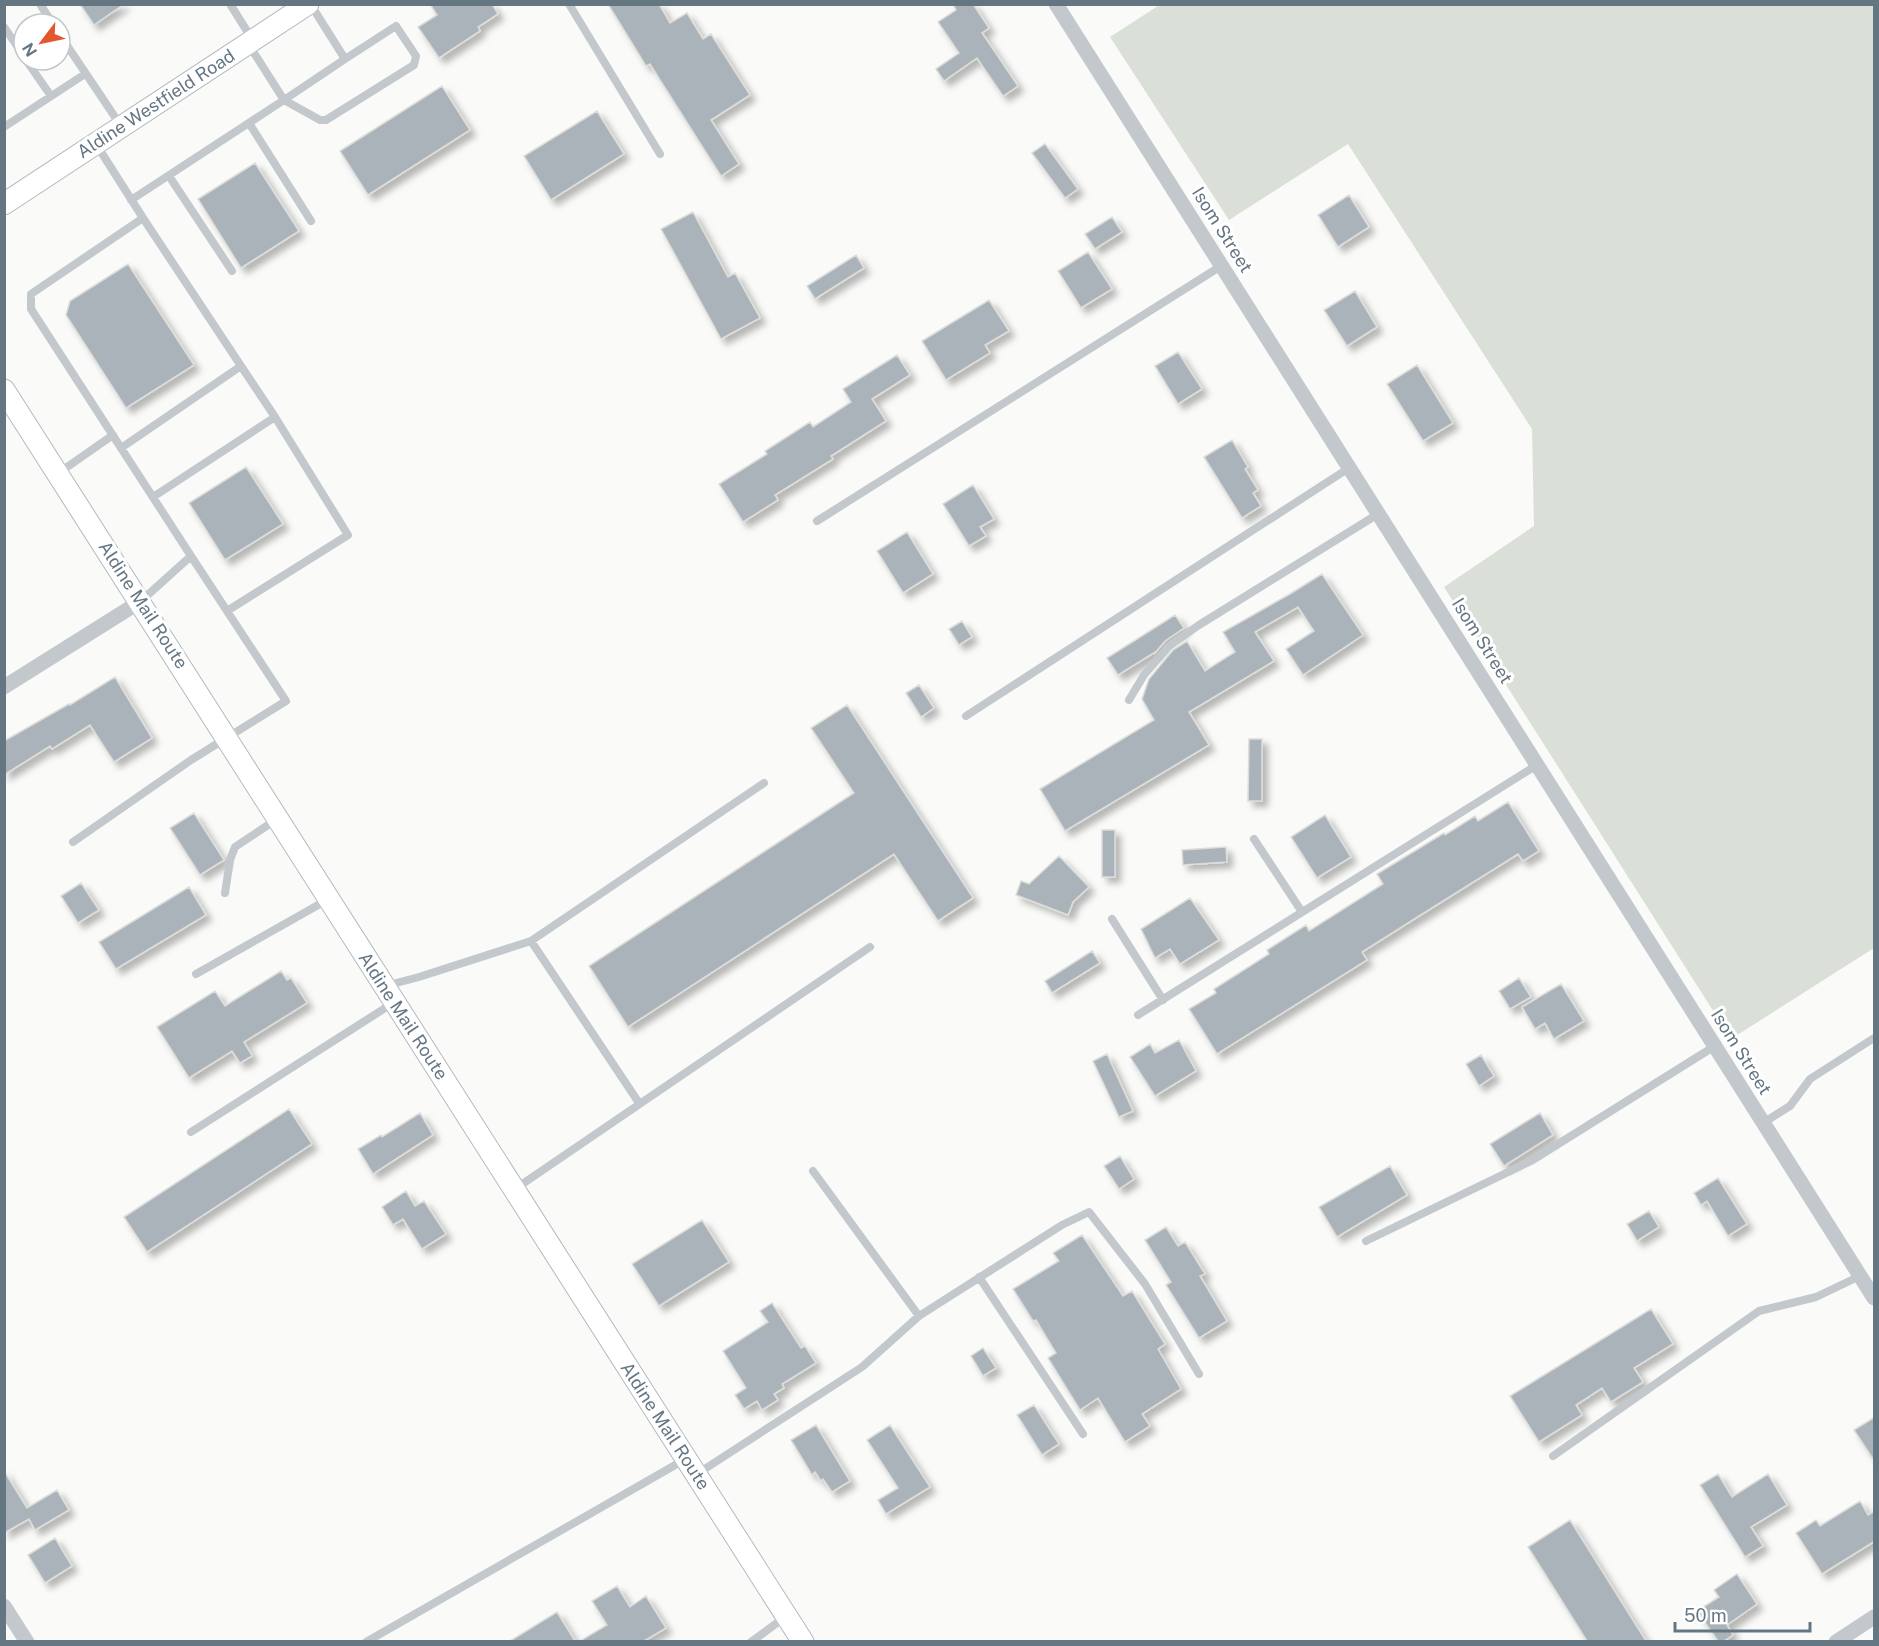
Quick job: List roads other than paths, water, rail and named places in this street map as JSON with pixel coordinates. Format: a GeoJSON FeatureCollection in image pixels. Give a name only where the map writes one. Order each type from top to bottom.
{"type":"FeatureCollection","features":[{"type":"Feature","properties":{"kind":"main road","name":"Aldine Westfield Road"},"geometry":{"type":"LineString","coordinates":[[4,204],[309,4]]}},
{"type":"Feature","properties":{"kind":"main road","name":"Aldine Mail Route"},"geometry":{"type":"LineString","coordinates":[[4,390],[141,601],[328,899],[802,1641]]}},
{"type":"Feature","properties":{"kind":"street","name":"Isom Street"},"geometry":{"type":"LineString","coordinates":[[1056,4],[1763,1123],[1867,1279],[1875,1298]]}},
{"type":"Feature","properties":{"kind":"street"},"geometry":{"type":"LineString","coordinates":[[4,687],[141,601]]}},
{"type":"Feature","properties":{"kind":"street"},"geometry":{"type":"LineString","coordinates":[[4,1606],[27,1641]]}},
{"type":"Feature","properties":{"kind":"street"},"geometry":{"type":"LineString","coordinates":[[1836,1641],[1875,1617]]}},
{"type":"Feature","properties":{"kind":"lane"},"geometry":{"type":"LineString","coordinates":[[131,201],[170,176],[284,100],[345,59],[396,26],[416,56],[414,65],[326,120],[320,120],[284,100],[230,4]]}},
{"type":"Feature","properties":{"kind":"lane"},"geometry":{"type":"LineString","coordinates":[[309,4],[345,59]]}},
{"type":"Feature","properties":{"kind":"lane"},"geometry":{"type":"LineString","coordinates":[[569,4],[660,154]]}},
{"type":"Feature","properties":{"kind":"lane"},"geometry":{"type":"LineString","coordinates":[[72,54],[122,127]]}},
{"type":"Feature","properties":{"kind":"lane"},"geometry":{"type":"LineString","coordinates":[[35,72],[51,96]]}},
{"type":"Feature","properties":{"kind":"lane"},"geometry":{"type":"LineString","coordinates":[[5,126],[85,74]]}},
{"type":"Feature","properties":{"kind":"lane"},"geometry":{"type":"LineString","coordinates":[[249,123],[311,221]]}},
{"type":"Feature","properties":{"kind":"lane"},"geometry":{"type":"LineString","coordinates":[[96,144],[131,201],[275,417],[348,536],[227,611]]}},
{"type":"Feature","properties":{"kind":"lane"},"geometry":{"type":"LineString","coordinates":[[170,176],[232,271]]}},
{"type":"Feature","properties":{"kind":"lane"},"geometry":{"type":"LineString","coordinates":[[73,842],[227,737],[286,701],[32,309],[31,294],[143,218]]}},
{"type":"Feature","properties":{"kind":"lane"},"geometry":{"type":"LineString","coordinates":[[817,521],[1221,266]]}},
{"type":"Feature","properties":{"kind":"lane"},"geometry":{"type":"LineString","coordinates":[[121,448],[241,366]]}},
{"type":"Feature","properties":{"kind":"lane"},"geometry":{"type":"LineString","coordinates":[[153,496],[275,417]]}},
{"type":"Feature","properties":{"kind":"lane"},"geometry":{"type":"LineString","coordinates":[[58,473],[113,435]]}},
{"type":"Feature","properties":{"kind":"lane"},"geometry":{"type":"LineString","coordinates":[[966,716],[1349,468]]}},
{"type":"Feature","properties":{"kind":"lane"},"geometry":{"type":"LineString","coordinates":[[1129,700],[1144,675],[1169,646],[1378,514]]}},
{"type":"Feature","properties":{"kind":"lane"},"geometry":{"type":"LineString","coordinates":[[141,601],[191,556]]}},
{"type":"Feature","properties":{"kind":"lane"},"geometry":{"type":"LineString","coordinates":[[1138,1015],[1537,765]]}},
{"type":"Feature","properties":{"kind":"lane"},"geometry":{"type":"LineString","coordinates":[[191,1132],[389,994],[419,977],[531,941],[764,783]]}},
{"type":"Feature","properties":{"kind":"lane"},"geometry":{"type":"LineString","coordinates":[[225,893],[230,860],[235,847],[278,818]]}},
{"type":"Feature","properties":{"kind":"lane"},"geometry":{"type":"LineString","coordinates":[[1254,839],[1302,912]]}},
{"type":"Feature","properties":{"kind":"lane"},"geometry":{"type":"LineString","coordinates":[[196,974],[328,899]]}},
{"type":"Feature","properties":{"kind":"lane"},"geometry":{"type":"LineString","coordinates":[[1112,919],[1162,1000]]}},
{"type":"Feature","properties":{"kind":"lane"},"geometry":{"type":"LineString","coordinates":[[531,941],[639,1103]]}},
{"type":"Feature","properties":{"kind":"lane"},"geometry":{"type":"LineString","coordinates":[[514,1190],[870,947]]}},
{"type":"Feature","properties":{"kind":"lane"},"geometry":{"type":"LineString","coordinates":[[1763,1123],[1790,1106],[1810,1079],[1875,1038]]}},
{"type":"Feature","properties":{"kind":"lane"},"geometry":{"type":"LineString","coordinates":[[1366,1241],[1531,1161],[1715,1046]]}},
{"type":"Feature","properties":{"kind":"lane"},"geometry":{"type":"LineString","coordinates":[[813,1170],[919,1316]]}},
{"type":"Feature","properties":{"kind":"lane"},"geometry":{"type":"LineString","coordinates":[[366,1641],[691,1467],[862,1367],[919,1316],[1062,1225],[1089,1212],[1145,1284],[1199,1374]]}},
{"type":"Feature","properties":{"kind":"lane"},"geometry":{"type":"LineString","coordinates":[[979,1277],[1083,1434]]}},
{"type":"Feature","properties":{"kind":"lane"},"geometry":{"type":"LineString","coordinates":[[1553,1456],[1759,1311],[1816,1297],[1867,1279]]}},
{"type":"Feature","properties":{"kind":"lane"},"geometry":{"type":"LineString","coordinates":[[751,1641],[786,1616]]}}]}
